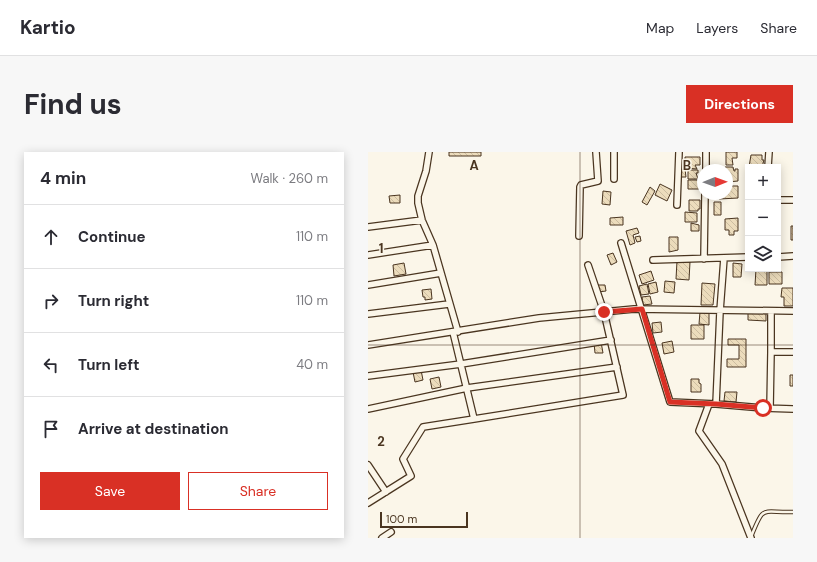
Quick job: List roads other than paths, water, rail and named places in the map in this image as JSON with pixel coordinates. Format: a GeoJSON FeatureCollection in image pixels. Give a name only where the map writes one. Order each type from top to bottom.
{"type":"FeatureCollection","features":[{"type":"Feature","properties":{"kind":"street"},"geometry":{"type":"LineString","coordinates":[[429,152],[426,171],[418,199],[422,220],[432,245],[449,304],[474,419]]}},
{"type":"Feature","properties":{"kind":"street"},"geometry":{"type":"LineString","coordinates":[[579,236],[580,187],[581,185],[598,181],[596,152]]}},
{"type":"Feature","properties":{"kind":"street"},"geometry":{"type":"LineString","coordinates":[[614,152],[614,179]]}},
{"type":"Feature","properties":{"kind":"street"},"geometry":{"type":"LineString","coordinates":[[677,205],[679,152]]}},
{"type":"Feature","properties":{"kind":"street"},"geometry":{"type":"LineString","coordinates":[[706,152],[706,164]]}},
{"type":"Feature","properties":{"kind":"street"},"geometry":{"type":"LineString","coordinates":[[768,164],[769,152]]}},
{"type":"Feature","properties":{"kind":"street"},"geometry":{"type":"LineString","coordinates":[[704,259],[705,200]]}},
{"type":"Feature","properties":{"kind":"street"},"geometry":{"type":"LineString","coordinates":[[781,200],[793,200]]}},
{"type":"Feature","properties":{"kind":"street"},"geometry":{"type":"LineString","coordinates":[[368,227],[422,220]]}},
{"type":"Feature","properties":{"kind":"street"},"geometry":{"type":"LineString","coordinates":[[622,243],[670,402],[793,409]]}},
{"type":"Feature","properties":{"kind":"street"},"geometry":{"type":"LineString","coordinates":[[368,255],[432,245]]}},
{"type":"Feature","properties":{"kind":"street"},"geometry":{"type":"LineString","coordinates":[[781,257],[793,256]]}},
{"type":"Feature","properties":{"kind":"street"},"geometry":{"type":"LineString","coordinates":[[716,404],[724,258]]}},
{"type":"Feature","properties":{"kind":"street"},"geometry":{"type":"LineString","coordinates":[[653,260],[745,258]]}},
{"type":"Feature","properties":{"kind":"street"},"geometry":{"type":"LineString","coordinates":[[368,503],[411,476],[403,458],[423,427],[623,395],[604,312],[588,264]]}},
{"type":"Feature","properties":{"kind":"street"},"geometry":{"type":"LineString","coordinates":[[368,285],[441,273]]}},
{"type":"Feature","properties":{"kind":"street"},"geometry":{"type":"LineString","coordinates":[[368,314],[449,304]]}},
{"type":"Feature","properties":{"kind":"street"},"geometry":{"type":"LineString","coordinates":[[368,346],[539,318],[604,312],[642,309],[793,311]]}},
{"type":"Feature","properties":{"kind":"street"},"geometry":{"type":"LineString","coordinates":[[770,408],[771,311]]}},
{"type":"Feature","properties":{"kind":"street"},"geometry":{"type":"LineString","coordinates":[[368,376],[461,364],[611,340]]}},
{"type":"Feature","properties":{"kind":"street"},"geometry":{"type":"LineString","coordinates":[[771,352],[793,352]]}},
{"type":"Feature","properties":{"kind":"street"},"geometry":{"type":"LineString","coordinates":[[368,409],[467,388],[617,367]]}},
{"type":"Feature","properties":{"kind":"street"},"geometry":{"type":"LineString","coordinates":[[709,404],[700,431],[722,464],[751,538]]}},
{"type":"Feature","properties":{"kind":"street"},"geometry":{"type":"LineString","coordinates":[[368,465],[386,492]]}},
{"type":"Feature","properties":{"kind":"street"},"geometry":{"type":"LineString","coordinates":[[382,538],[391,532]]}},
{"type":"Feature","properties":{"kind":"lane"},"geometry":{"type":"LineString","coordinates":[[751,538],[759,518],[763,514],[771,511],[793,512]]}}]}
